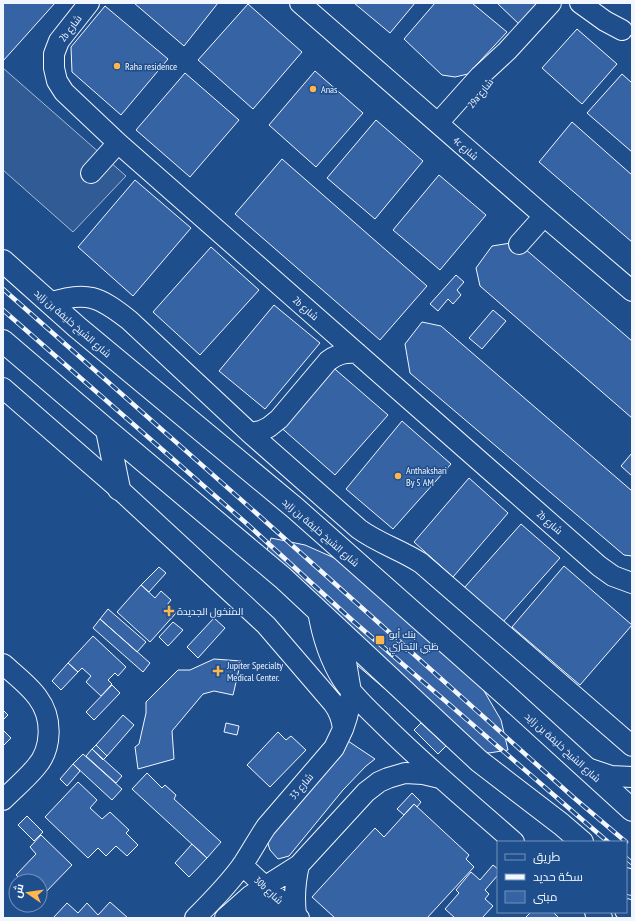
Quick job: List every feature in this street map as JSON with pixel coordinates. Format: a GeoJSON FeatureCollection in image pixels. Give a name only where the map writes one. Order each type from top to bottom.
{"type":"FeatureCollection","features":[{"type":"Feature","properties":{"kind":"main road","name":"شارع الشيخ خليفة بن زايد"},"geometry":{"type":"LineString","coordinates":[[3,261],[76,326],[295,508],[506,695],[632,810]]}},
{"type":"Feature","properties":{"kind":"main road"},"geometry":{"type":"LineString","coordinates":[[3,340],[107,430],[283,578],[479,761],[565,833],[580,841]]}},
{"type":"Feature","properties":{"kind":"main road"},"geometry":{"type":"LineString","coordinates":[[107,430],[119,489]]}},
{"type":"Feature","properties":{"kind":"street","name":"2b شارع"},"geometry":{"type":"LineString","coordinates":[[89,3],[59,41],[54,54],[54,68],[57,81],[64,92],[118,143],[599,566],[613,576],[632,583]]}},
{"type":"Feature","properties":{"kind":"street","name":"4c شارع"},"geometry":{"type":"LineString","coordinates":[[300,3],[632,291]]}},
{"type":"Feature","properties":{"kind":"street","name":"29a شارع"},"geometry":{"type":"LineString","coordinates":[[443,128],[488,83],[502,62],[507,51],[551,3]]}},
{"type":"Feature","properties":{"kind":"street"},"geometry":{"type":"LineString","coordinates":[[580,3],[627,35]]}},
{"type":"Feature","properties":{"kind":"street"},"geometry":{"type":"LineString","coordinates":[[599,3],[627,35]]}},
{"type":"Feature","properties":{"kind":"street"},"geometry":{"type":"LineString","coordinates":[[91,173],[118,143]]}},
{"type":"Feature","properties":{"kind":"street"},"geometry":{"type":"LineString","coordinates":[[519,244],[544,216]]}},
{"type":"Feature","properties":{"kind":"street"},"geometry":{"type":"LineString","coordinates":[[50,303],[64,298],[78,296],[93,298],[106,303],[129,320],[250,433],[359,529],[376,541],[405,553],[421,563],[632,746]]}},
{"type":"Feature","properties":{"kind":"street"},"geometry":{"type":"LineString","coordinates":[[250,433],[261,431],[279,419],[328,361],[342,353],[357,353]]}},
{"type":"Feature","properties":{"kind":"street"},"geometry":{"type":"LineString","coordinates":[[3,388],[119,489],[266,625],[334,702],[342,720],[344,729]]}},
{"type":"Feature","properties":{"kind":"street"},"geometry":{"type":"LineString","coordinates":[[318,611],[320,626],[329,654],[342,680],[351,692],[440,778],[513,841]]}},
{"type":"Feature","properties":{"kind":"street","name":"شارع 33"},"geometry":{"type":"LineString","coordinates":[[195,918],[220,893],[242,865],[266,827],[334,748],[344,729],[348,717],[351,692],[341,632]]}},
{"type":"Feature","properties":{"kind":"street"},"geometry":{"type":"LineString","coordinates":[[3,664],[38,698],[45,711],[49,725],[48,739],[44,754],[37,766],[3,800]]}},
{"type":"Feature","properties":{"kind":"street"},"geometry":{"type":"LineString","coordinates":[[587,768],[611,776],[632,777]]}},
{"type":"Feature","properties":{"kind":"street"},"geometry":{"type":"LineString","coordinates":[[225,918],[250,896],[299,865],[366,792],[380,782],[405,773],[423,774],[440,778]]}},
{"type":"Feature","properties":{"kind":"street","name":"30b شارع"},"geometry":{"type":"LineString","coordinates":[[242,865],[297,917]]}},
{"type":"Feature","properties":{"kind":"street","name":"30b شارع"},"geometry":{"type":"LineString","coordinates":[[297,917],[294,905],[295,885],[299,865]]}},
{"type":"Feature","properties":{"kind":"street","name":"30b شارع"},"geometry":{"type":"LineString","coordinates":[[233,918],[257,908],[267,907],[287,910],[297,917]]}},
{"type":"Feature","properties":{"kind":"shaded area"},"geometry":{"type":"Polygon","coordinates":[[[3,68],[126,176],[73,232],[3,170],[3,68]]]}},
{"type":"Feature","properties":{"kind":"building"},"geometry":{"type":"Polygon","coordinates":[[[3,3],[55,3],[3,61],[3,3]]]}},
{"type":"Feature","properties":{"kind":"building"},"geometry":{"type":"Polygon","coordinates":[[[134,3],[218,3],[184,46],[134,3]]]}},
{"type":"Feature","properties":{"kind":"building"},"geometry":{"type":"Polygon","coordinates":[[[354,3],[415,3],[390,33],[354,3]]]}},
{"type":"Feature","properties":{"kind":"building"},"geometry":{"type":"Polygon","coordinates":[[[435,3],[472,3],[507,32],[468,74],[455,77],[442,75],[404,39],[435,3]]]}},
{"type":"Feature","properties":{"kind":"building"},"geometry":{"type":"Polygon","coordinates":[[[497,3],[540,3],[520,25],[497,3]]]}},
{"type":"Feature","properties":{"kind":"building"},"geometry":{"type":"Polygon","coordinates":[[[248,4],[302,52],[253,109],[198,60],[248,4]]]}},
{"type":"Feature","properties":{"kind":"building","name":"Raha residence"},"geometry":{"type":"Polygon","coordinates":[[[105,6],[168,59],[121,115],[72,72],[71,47],[105,6]]]}},
{"type":"Feature","properties":{"kind":"building"},"geometry":{"type":"Polygon","coordinates":[[[577,29],[617,64],[582,104],[542,68],[577,29]]]}},
{"type":"Feature","properties":{"kind":"building"},"geometry":{"type":"Polygon","coordinates":[[[315,71],[363,113],[316,167],[269,125],[315,71]]]}},
{"type":"Feature","properties":{"kind":"building"},"geometry":{"type":"Polygon","coordinates":[[[185,73],[239,120],[190,177],[136,130],[185,73]]]}},
{"type":"Feature","properties":{"kind":"building"},"geometry":{"type":"Polygon","coordinates":[[[622,74],[632,83],[632,152],[587,113],[622,74]]]}},
{"type":"Feature","properties":{"kind":"building"},"geometry":{"type":"Polygon","coordinates":[[[376,120],[423,161],[375,219],[327,178],[376,120]]]}},
{"type":"Feature","properties":{"kind":"building"},"geometry":{"type":"Polygon","coordinates":[[[572,122],[632,175],[632,242],[539,162],[572,122]]]}},
{"type":"Feature","properties":{"kind":"building"},"geometry":{"type":"Polygon","coordinates":[[[282,159],[427,286],[380,340],[235,214],[282,159]]]}},
{"type":"Feature","properties":{"kind":"building"},"geometry":{"type":"Polygon","coordinates":[[[439,175],[486,215],[440,270],[393,230],[439,175]]]}},
{"type":"Feature","properties":{"kind":"building"},"geometry":{"type":"Polygon","coordinates":[[[135,180],[191,228],[133,296],[78,247],[135,180]]]}},
{"type":"Feature","properties":{"kind":"building"},"geometry":{"type":"Polygon","coordinates":[[[517,242],[632,341],[632,418],[480,286],[476,268],[492,246],[517,242]]]}},
{"type":"Feature","properties":{"kind":"building"},"geometry":{"type":"Polygon","coordinates":[[[211,247],[259,290],[200,355],[153,312],[211,247]]]}},
{"type":"Feature","properties":{"kind":"building"},"geometry":{"type":"Polygon","coordinates":[[[456,275],[464,282],[457,290],[461,295],[453,304],[448,299],[438,311],[430,304],[456,275]]]}},
{"type":"Feature","properties":{"kind":"building"},"geometry":{"type":"Polygon","coordinates":[[[274,305],[320,343],[265,409],[219,371],[274,305]]]}},
{"type":"Feature","properties":{"kind":"building"},"geometry":{"type":"Polygon","coordinates":[[[493,310],[506,321],[482,349],[469,338],[493,310]]]}},
{"type":"Feature","properties":{"kind":"building"},"geometry":{"type":"Polygon","coordinates":[[[422,322],[441,326],[632,491],[632,556],[624,555],[410,373],[405,344],[422,322]]]}},
{"type":"Feature","properties":{"kind":"building"},"geometry":{"type":"Polygon","coordinates":[[[329,364],[388,415],[335,475],[277,424],[329,364]]]}},
{"type":"Feature","properties":{"kind":"building","name":"Anthakshari By 5 AM"},"geometry":{"type":"Polygon","coordinates":[[[402,421],[451,464],[393,529],[346,489],[402,421]]]}},
{"type":"Feature","properties":{"kind":"building"},"geometry":{"type":"Polygon","coordinates":[[[632,453],[632,476],[621,466],[632,453]]]}},
{"type":"Feature","properties":{"kind":"building"},"geometry":{"type":"Polygon","coordinates":[[[469,478],[508,513],[453,577],[414,542],[469,478]]]}},
{"type":"Feature","properties":{"kind":"building"},"geometry":{"type":"Polygon","coordinates":[[[521,524],[560,558],[503,622],[464,588],[521,524]]]}},
{"type":"Feature","properties":{"kind":"building","name":"بنك أبو ظبي التجاري"},"geometry":{"type":"Polygon","coordinates":[[[271,538],[305,545],[339,560],[466,660],[501,720],[508,750],[489,753],[457,745],[398,700],[358,666],[275,582],[267,550],[271,538]]]}},
{"type":"Feature","properties":{"kind":"building"},"geometry":{"type":"Polygon","coordinates":[[[564,566],[632,625],[580,685],[512,627],[564,566]]]}},
{"type":"Feature","properties":{"kind":"building"},"geometry":{"type":"Polygon","coordinates":[[[159,567],[166,573],[149,592],[141,585],[159,567]]]}},
{"type":"Feature","properties":{"kind":"building"},"geometry":{"type":"Polygon","coordinates":[[[141,585],[155,598],[161,591],[171,600],[167,605],[176,613],[150,642],[117,612],[141,585]]]}},
{"type":"Feature","properties":{"kind":"building"},"geometry":{"type":"Polygon","coordinates":[[[108,609],[146,642],[137,652],[100,619],[108,609]]]}},
{"type":"Feature","properties":{"kind":"building"},"geometry":{"type":"Polygon","coordinates":[[[214,618],[225,628],[198,658],[187,647],[214,618]]]}},
{"type":"Feature","properties":{"kind":"building"},"geometry":{"type":"Polygon","coordinates":[[[100,619],[150,663],[143,672],[93,628],[100,619]]]}},
{"type":"Feature","properties":{"kind":"building"},"geometry":{"type":"Polygon","coordinates":[[[173,622],[183,630],[168,646],[159,637],[173,622]]]}},
{"type":"Feature","properties":{"kind":"building"},"geometry":{"type":"Polygon","coordinates":[[[93,636],[126,667],[118,676],[115,673],[108,680],[112,684],[101,696],[86,682],[91,676],[82,668],[78,672],[68,663],[93,636]]]}},
{"type":"Feature","properties":{"kind":"building"},"geometry":{"type":"Polygon","coordinates":[[[214,659],[241,661],[233,695],[214,691],[203,694],[172,731],[174,759],[138,769],[135,747],[139,744],[146,713],[146,702],[178,670],[190,670],[214,659]]]}},
{"type":"Feature","properties":{"kind":"building"},"geometry":{"type":"Polygon","coordinates":[[[68,663],[78,672],[61,690],[52,681],[68,663]]]}},
{"type":"Feature","properties":{"kind":"building"},"geometry":{"type":"Polygon","coordinates":[[[112,685],[120,693],[94,720],[86,712],[112,685]]]}},
{"type":"Feature","properties":{"kind":"building"},"geometry":{"type":"Polygon","coordinates":[[[3,710],[8,715],[3,720],[3,710]]]}},
{"type":"Feature","properties":{"kind":"building"},"geometry":{"type":"Polygon","coordinates":[[[123,715],[134,725],[107,756],[96,745],[123,715]]]}},
{"type":"Feature","properties":{"kind":"building"},"geometry":{"type":"Polygon","coordinates":[[[226,723],[239,726],[237,735],[224,732],[226,723]]]}},
{"type":"Feature","properties":{"kind":"building"},"geometry":{"type":"Polygon","coordinates":[[[421,723],[446,746],[438,754],[414,730],[421,723]]]}},
{"type":"Feature","properties":{"kind":"building"},"geometry":{"type":"Polygon","coordinates":[[[3,730],[11,738],[3,746],[3,730]]]}},
{"type":"Feature","properties":{"kind":"building"},"geometry":{"type":"Polygon","coordinates":[[[278,732],[286,740],[291,736],[306,750],[270,787],[247,765],[278,732]]]}},
{"type":"Feature","properties":{"kind":"building"},"geometry":{"type":"Polygon","coordinates":[[[348,741],[375,759],[366,766],[343,790],[289,856],[278,859],[270,850],[268,844],[271,833],[348,741]]]}},
{"type":"Feature","properties":{"kind":"building"},"geometry":{"type":"Polygon","coordinates":[[[96,745],[107,756],[103,760],[92,749],[96,745]]]}},
{"type":"Feature","properties":{"kind":"building"},"geometry":{"type":"Polygon","coordinates":[[[92,749],[122,776],[116,783],[86,756],[92,749]]]}},
{"type":"Feature","properties":{"kind":"building"},"geometry":{"type":"Polygon","coordinates":[[[83,754],[122,789],[112,800],[73,764],[83,754]]]}},
{"type":"Feature","properties":{"kind":"building"},"geometry":{"type":"Polygon","coordinates":[[[73,764],[80,771],[67,786],[60,779],[73,764]]]}},
{"type":"Feature","properties":{"kind":"building"},"geometry":{"type":"Polygon","coordinates":[[[147,773],[162,788],[165,785],[176,795],[174,799],[221,842],[207,858],[132,789],[147,773]]]}},
{"type":"Feature","properties":{"kind":"building"},"geometry":{"type":"Polygon","coordinates":[[[78,782],[97,800],[90,808],[102,819],[110,812],[129,830],[126,833],[138,845],[127,856],[116,846],[106,856],[98,848],[88,858],[45,817],[78,782]]]}},
{"type":"Feature","properties":{"kind":"building"},"geometry":{"type":"Polygon","coordinates":[[[412,793],[421,802],[417,807],[414,804],[404,815],[397,809],[412,793]]]}},
{"type":"Feature","properties":{"kind":"building"},"geometry":{"type":"Polygon","coordinates":[[[414,804],[469,855],[466,859],[474,867],[427,918],[335,918],[312,897],[375,828],[384,837],[414,804]]]}},
{"type":"Feature","properties":{"kind":"building"},"geometry":{"type":"Polygon","coordinates":[[[27,816],[43,832],[34,841],[18,825],[27,816]]]}},
{"type":"Feature","properties":{"kind":"building"},"geometry":{"type":"Polygon","coordinates":[[[41,835],[72,865],[48,890],[48,873],[18,873],[36,854],[30,847],[41,835]]]}},
{"type":"Feature","properties":{"kind":"building"},"geometry":{"type":"Polygon","coordinates":[[[192,844],[207,858],[189,877],[175,863],[192,844]]]}},
{"type":"Feature","properties":{"kind":"building"},"geometry":{"type":"Polygon","coordinates":[[[493,865],[497,868],[497,876],[485,890],[489,894],[485,899],[493,906],[482,918],[455,918],[445,909],[459,893],[456,890],[471,872],[480,880],[493,865]]]}},
{"type":"Feature","properties":{"kind":"building"},"geometry":{"type":"Polygon","coordinates":[[[110,902],[128,918],[53,918],[67,903],[78,913],[87,903],[98,915],[110,902]]]}},
{"type":"Feature","properties":{"kind":"building"},"geometry":{"type":"Polygon","coordinates":[[[530,913],[554,913],[559,918],[525,918],[530,913]]]}},
{"type":"Feature","properties":{"kind":"railway"},"geometry":{"type":"LineString","coordinates":[[3,289],[573,797],[625,841]]}},
{"type":"Feature","properties":{"kind":"railway"},"geometry":{"type":"LineString","coordinates":[[3,310],[246,523],[353,621],[607,841]]}},
{"type":"Feature","properties":{"kind":"railway"},"geometry":{"type":"LineString","coordinates":[[627,859],[632,863]]}},
{"type":"Feature","properties":{"kind":"place","name":"Raha residence"},"geometry":{"type":"Point","coordinates":[117,66]}},
{"type":"Feature","properties":{"kind":"place","name":"Anas"},"geometry":{"type":"Point","coordinates":[313,89]}},
{"type":"Feature","properties":{"kind":"place","name":"Anthakshari By 5 AM"},"geometry":{"type":"Point","coordinates":[398,476]}},
{"type":"Feature","properties":{"kind":"place","name":"المنخول الجديدة"},"geometry":{"type":"Point","coordinates":[169,611]}},
{"type":"Feature","properties":{"kind":"place","name":"بنك أبو ظبي التجاري"},"geometry":{"type":"Point","coordinates":[380,640]}},
{"type":"Feature","properties":{"kind":"place","name":"Jupiter Specialty Medical Center."},"geometry":{"type":"Point","coordinates":[218,671]}}]}
